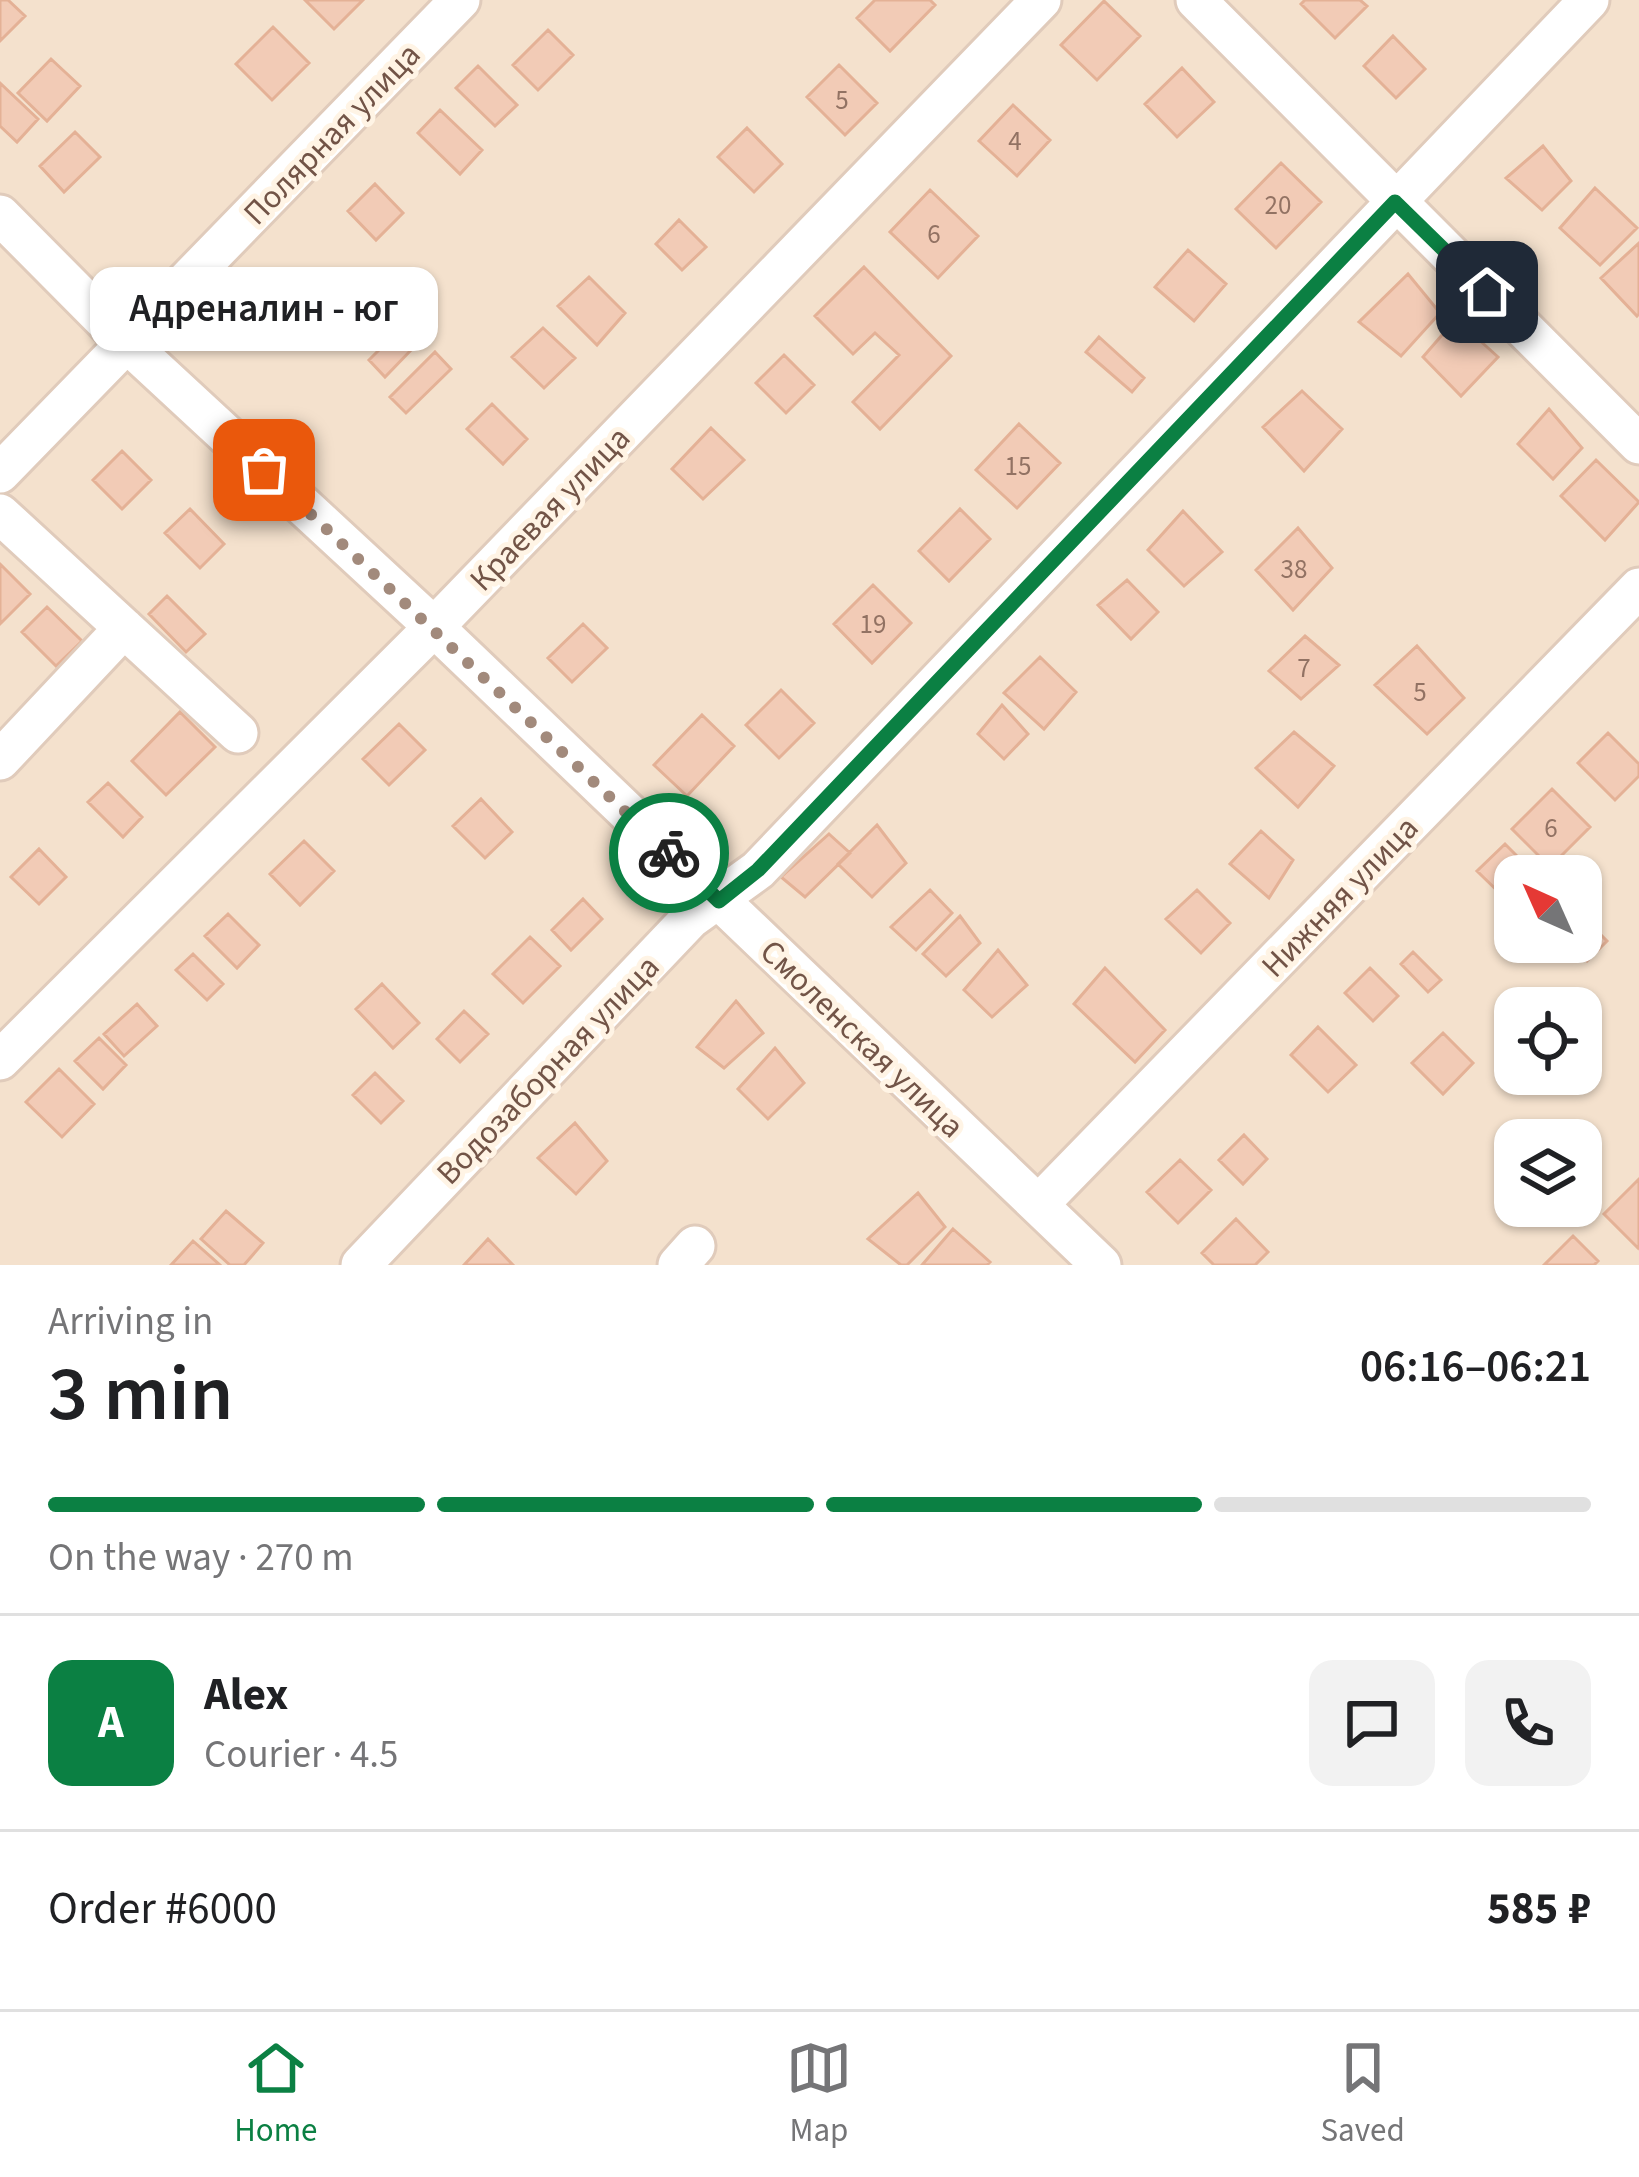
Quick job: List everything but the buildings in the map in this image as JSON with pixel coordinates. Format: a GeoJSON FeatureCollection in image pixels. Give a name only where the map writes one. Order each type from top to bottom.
{"type":"FeatureCollection","features":[{"type":"Feature","properties":{"kind":"street","name":"Полярная улица"},"geometry":{"type":"LineString","coordinates":[[0,472],[460,0]]}},
{"type":"Feature","properties":{"kind":"street","name":"Краевая улица"},"geometry":{"type":"LineString","coordinates":[[0,1060],[434,627],[1041,0]]}},
{"type":"Feature","properties":{"kind":"street"},"geometry":{"type":"LineString","coordinates":[[1196,0],[1639,444]]}},
{"type":"Feature","properties":{"kind":"street","name":"Водозаборная улица"},"geometry":{"type":"LineString","coordinates":[[361,1265],[690,919],[758,870],[1589,0]]}},
{"type":"Feature","properties":{"kind":"street","name":"Смоленская улица"},"geometry":{"type":"LineString","coordinates":[[0,215],[128,344],[434,627],[1101,1265]]}},
{"type":"Feature","properties":{"kind":"street"},"geometry":{"type":"LineString","coordinates":[[0,514],[238,733]]}},
{"type":"Feature","properties":{"kind":"street","name":"Нижняя улица"},"geometry":{"type":"LineString","coordinates":[[1039,1204],[1639,588]]}},
{"type":"Feature","properties":{"kind":"street"},"geometry":{"type":"LineString","coordinates":[[0,760],[124,628]]}},
{"type":"Feature","properties":{"kind":"shaded area"},"geometry":{"type":"Polygon","coordinates":[[[0,0],[1639,0],[1639,1265],[0,1265],[0,0]]]}},
{"type":"Feature","properties":{"kind":"way so far"},"geometry":{"type":"LineString","coordinates":[[264,470],[669,853]]}},
{"type":"Feature","properties":{"kind":"place","name":"Адреналин - юг"},"geometry":{"type":"Point","coordinates":[264,470]}},
{"type":"Feature","properties":{"kind":"route"},"geometry":{"type":"LineString","coordinates":[[669,853],[719,901],[758,870],[1395,202],[1487,292]]}}]}
